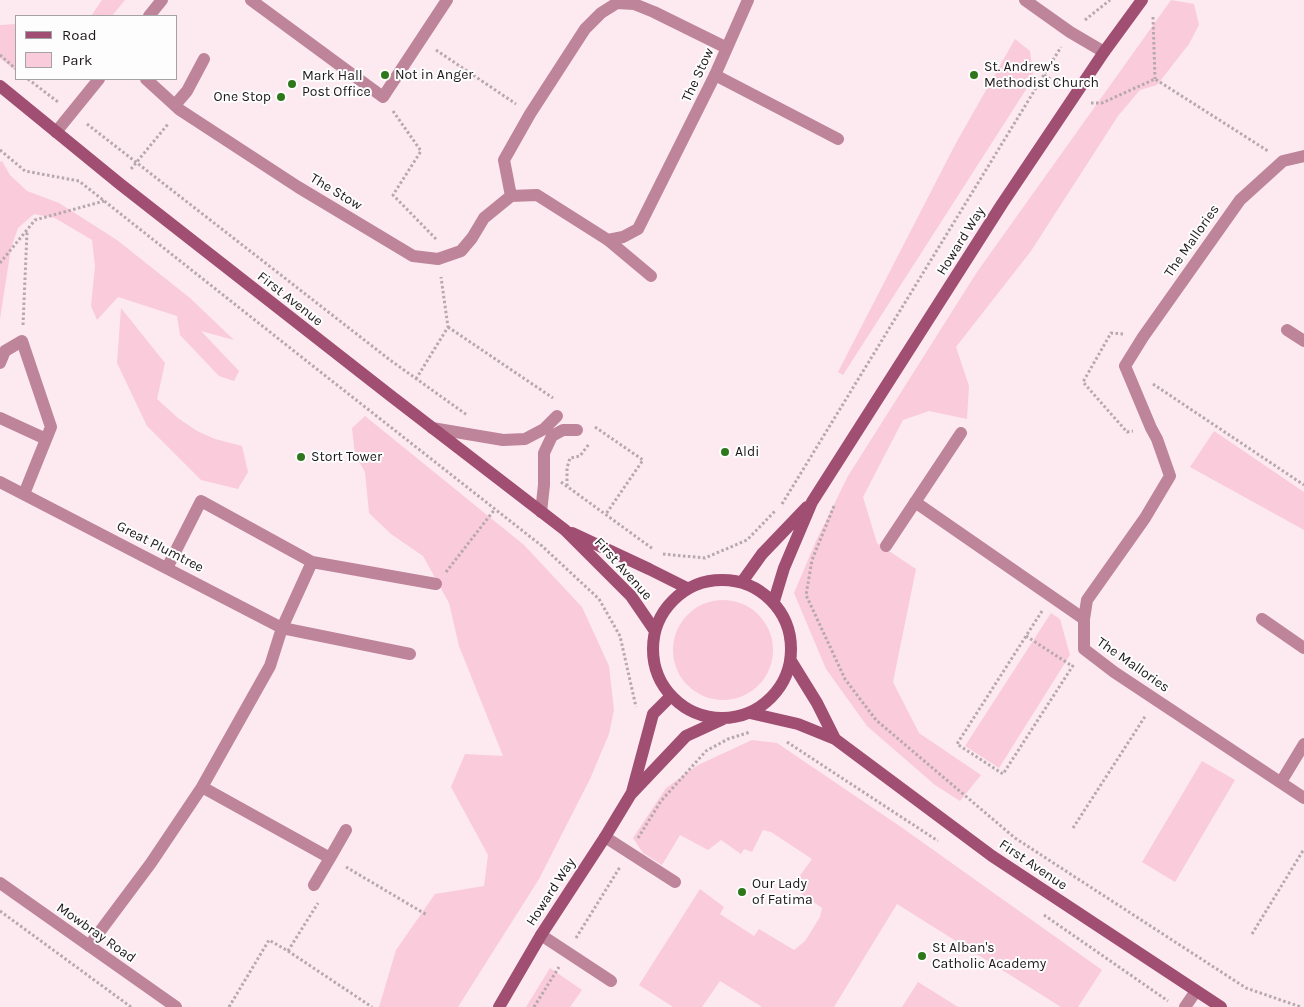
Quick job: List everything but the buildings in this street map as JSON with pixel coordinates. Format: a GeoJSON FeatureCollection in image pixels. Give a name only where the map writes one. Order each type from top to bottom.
{"type":"FeatureCollection","features":[{"type":"Feature","properties":{"kind":"street"},"geometry":{"type":"LineString","coordinates":[[150,15],[162,0]]}},
{"type":"Feature","properties":{"kind":"street"},"geometry":{"type":"LineString","coordinates":[[251,0],[383,97],[447,0]]}},
{"type":"Feature","properties":{"kind":"street","name":"The Stow"},"geometry":{"type":"LineString","coordinates":[[608,240],[623,237],[638,229],[716,75],[748,0]]}},
{"type":"Feature","properties":{"kind":"street"},"geometry":{"type":"LineString","coordinates":[[1025,0],[1070,32],[1104,52]]}},
{"type":"Feature","properties":{"kind":"street","name":"Howard Way"},"geometry":{"type":"LineString","coordinates":[[774,601],[784,568],[812,502],[1002,204],[1104,52],[1142,0]]}},
{"type":"Feature","properties":{"kind":"street","name":"The Stow"},"geometry":{"type":"LineString","coordinates":[[147,80],[177,108],[298,187],[413,256],[438,259],[461,251],[472,238],[484,218],[511,196],[504,160],[530,114],[585,29],[601,12],[617,3],[634,4],[727,48]]}},
{"type":"Feature","properties":{"kind":"street"},"geometry":{"type":"LineString","coordinates":[[177,108],[204,59]]}},
{"type":"Feature","properties":{"kind":"street"},"geometry":{"type":"LineString","coordinates":[[716,75],[838,139]]}},
{"type":"Feature","properties":{"kind":"street"},"geometry":{"type":"LineString","coordinates":[[56,132],[98,80]]}},
{"type":"Feature","properties":{"kind":"street","name":"First Avenue"},"geometry":{"type":"LineString","coordinates":[[0,86],[120,184],[432,428],[566,530],[631,596],[655,631]]}},
{"type":"Feature","properties":{"kind":"street","name":"The Mallories"},"geometry":{"type":"LineString","coordinates":[[1304,156],[1283,161],[1240,200],[1148,329],[1125,366],[1157,439],[1170,476],[1145,518],[1087,600],[1084,619],[1084,649],[1114,672],[1304,798]]}},
{"type":"Feature","properties":{"kind":"street"},"geometry":{"type":"LineString","coordinates":[[511,196],[537,195],[608,240],[651,276]]}},
{"type":"Feature","properties":{"kind":"street"},"geometry":{"type":"LineString","coordinates":[[1287,330],[1304,341]]}},
{"type":"Feature","properties":{"kind":"street"},"geometry":{"type":"LineString","coordinates":[[0,363],[5,351],[22,341],[51,427],[24,494]]}},
{"type":"Feature","properties":{"kind":"street"},"geometry":{"type":"LineString","coordinates":[[432,428],[503,440],[525,439],[544,430],[557,416]]}},
{"type":"Feature","properties":{"kind":"street"},"geometry":{"type":"LineString","coordinates":[[0,418],[46,439]]}},
{"type":"Feature","properties":{"kind":"street"},"geometry":{"type":"LineString","coordinates":[[541,512],[544,453],[552,436],[563,430],[577,430]]}},
{"type":"Feature","properties":{"kind":"street"},"geometry":{"type":"LineString","coordinates":[[886,546],[961,433]]}},
{"type":"Feature","properties":{"kind":"street","name":"Great Plumtree"},"geometry":{"type":"LineString","coordinates":[[0,482],[282,628],[410,654]]}},
{"type":"Feature","properties":{"kind":"street"},"geometry":{"type":"LineString","coordinates":[[167,568],[201,502],[312,562],[436,584]]}},
{"type":"Feature","properties":{"kind":"street","name":"Howard Way"},"geometry":{"type":"LineString","coordinates":[[742,582],[762,554],[812,502]]}},
{"type":"Feature","properties":{"kind":"street"},"geometry":{"type":"LineString","coordinates":[[915,502],[1084,619]]}},
{"type":"Feature","properties":{"kind":"street","name":"First Avenue"},"geometry":{"type":"LineString","coordinates":[[566,530],[687,588]]}},
{"type":"Feature","properties":{"kind":"street"},"geometry":{"type":"LineString","coordinates":[[89,946],[151,863],[202,787],[270,666],[282,628],[312,562]]}},
{"type":"Feature","properties":{"kind":"street"},"geometry":{"type":"LineString","coordinates":[[724,579],[742,582],[759,589],[774,601],[786,619],[792,640],[791,662],[783,683],[769,701],[750,713],[723,719],[704,716],[686,709],[671,696],[658,676],[652,654],[655,631],[662,614],[673,599],[687,588],[705,581],[724,579]]}},
{"type":"Feature","properties":{"kind":"street"},"geometry":{"type":"LineString","coordinates":[[1262,619],[1304,648]]}},
{"type":"Feature","properties":{"kind":"street","name":"First Avenue"},"geometry":{"type":"LineString","coordinates":[[791,662],[817,703],[836,739]]}},
{"type":"Feature","properties":{"kind":"street","name":"Howard Way"},"geometry":{"type":"LineString","coordinates":[[631,794],[653,714],[671,696]]}},
{"type":"Feature","properties":{"kind":"street","name":"First Avenue"},"geometry":{"type":"LineString","coordinates":[[750,713],[798,724],[836,739],[992,856],[1221,1007]]}},
{"type":"Feature","properties":{"kind":"street","name":"Howard Way"},"geometry":{"type":"LineString","coordinates":[[499,1007],[541,936],[631,794],[686,736],[723,719]]}},
{"type":"Feature","properties":{"kind":"street"},"geometry":{"type":"LineString","coordinates":[[1281,782],[1304,744]]}},
{"type":"Feature","properties":{"kind":"street"},"geometry":{"type":"LineString","coordinates":[[202,787],[330,858]]}},
{"type":"Feature","properties":{"kind":"street"},"geometry":{"type":"LineString","coordinates":[[314,885],[346,830]]}},
{"type":"Feature","properties":{"kind":"street"},"geometry":{"type":"LineString","coordinates":[[605,837],[675,882]]}},
{"type":"Feature","properties":{"kind":"street","name":"Mowbray Road"},"geometry":{"type":"LineString","coordinates":[[0,883],[89,946],[160,1003],[176,1007]]}},
{"type":"Feature","properties":{"kind":"street"},"geometry":{"type":"LineString","coordinates":[[541,936],[611,981]]}},
{"type":"Feature","properties":{"kind":"street"},"geometry":{"type":"LineString","coordinates":[[1185,1007],[1196,991]]}},
{"type":"Feature","properties":{"kind":"path"},"geometry":{"type":"LineString","coordinates":[[544,470],[659,554],[705,558],[747,540],[784,502],[1070,32],[1110,0]]}},
{"type":"Feature","properties":{"kind":"path"},"geometry":{"type":"LineString","coordinates":[[1153,16],[1154,79]]}},
{"type":"Feature","properties":{"kind":"path"},"geometry":{"type":"LineString","coordinates":[[420,40],[530,114]]}},
{"type":"Feature","properties":{"kind":"path"},"geometry":{"type":"LineString","coordinates":[[0,55],[15,68]]}},
{"type":"Feature","properties":{"kind":"path"},"geometry":{"type":"LineString","coordinates":[[1075,96],[1087,103],[1102,104],[1154,79]]}},
{"type":"Feature","properties":{"kind":"path"},"geometry":{"type":"LineString","coordinates":[[1154,79],[1283,161]]}},
{"type":"Feature","properties":{"kind":"path"},"geometry":{"type":"LineString","coordinates":[[29,80],[416,379],[471,418]]}},
{"type":"Feature","properties":{"kind":"path"},"geometry":{"type":"LineString","coordinates":[[383,97],[421,151],[394,195],[436,239],[448,327],[416,379]]}},
{"type":"Feature","properties":{"kind":"path"},"geometry":{"type":"LineString","coordinates":[[0,262],[35,220],[104,201],[137,163],[177,108]]}},
{"type":"Feature","properties":{"kind":"path"},"geometry":{"type":"LineString","coordinates":[[0,150],[26,171],[79,181],[542,546],[599,599],[620,636],[637,708]]}},
{"type":"Feature","properties":{"kind":"path"},"geometry":{"type":"LineString","coordinates":[[22,341],[27,230]]}},
{"type":"Feature","properties":{"kind":"path"},"geometry":{"type":"LineString","coordinates":[[448,327],[461,336]]}},
{"type":"Feature","properties":{"kind":"path"},"geometry":{"type":"LineString","coordinates":[[1125,366],[1304,485]]}},
{"type":"Feature","properties":{"kind":"path"},"geometry":{"type":"LineString","coordinates":[[567,486],[567,468],[570,458],[580,456],[592,440]]}},
{"type":"Feature","properties":{"kind":"path"},"geometry":{"type":"LineString","coordinates":[[606,514],[643,460]]}},
{"type":"Feature","properties":{"kind":"path"},"geometry":{"type":"LineString","coordinates":[[436,584],[495,509]]}},
{"type":"Feature","properties":{"kind":"path"},"geometry":{"type":"LineString","coordinates":[[1051,596],[957,744],[1003,774],[1084,649]]}},
{"type":"Feature","properties":{"kind":"path"},"geometry":{"type":"LineString","coordinates":[[1026,636],[1072,666]]}},
{"type":"Feature","properties":{"kind":"path"},"geometry":{"type":"LineString","coordinates":[[1073,828],[1156,700]]}},
{"type":"Feature","properties":{"kind":"path"},"geometry":{"type":"LineString","coordinates":[[534,1007],[661,801],[706,751],[728,739],[752,732]]}},
{"type":"Feature","properties":{"kind":"path"},"geometry":{"type":"LineString","coordinates":[[782,739],[946,846]]}},
{"type":"Feature","properties":{"kind":"path"},"geometry":{"type":"LineString","coordinates":[[1252,934],[1304,849]]}},
{"type":"Feature","properties":{"kind":"path"},"geometry":{"type":"LineString","coordinates":[[330,858],[427,915]]}},
{"type":"Feature","properties":{"kind":"path"},"geometry":{"type":"LineString","coordinates":[[288,951],[320,899],[314,885]]}},
{"type":"Feature","properties":{"kind":"path"},"geometry":{"type":"LineString","coordinates":[[0,911],[131,1007]]}},
{"type":"Feature","properties":{"kind":"path"},"geometry":{"type":"LineString","coordinates":[[1041,913],[1169,1002]]}},
{"type":"Feature","properties":{"kind":"path"},"geometry":{"type":"LineString","coordinates":[[229,1007],[269,940],[372,1007]]}},
{"type":"Feature","properties":{"kind":"green space"},"geometry":{"type":"Polygon","coordinates":[[[102,0],[125,0],[113,15],[92,15],[102,0]]]}},
{"type":"Feature","properties":{"kind":"green space"},"geometry":{"type":"Polygon","coordinates":[[[1171,0],[1194,4],[1199,25],[1189,44],[1157,85],[1140,90],[1118,116],[1031,251],[956,347],[969,386],[967,419],[929,411],[903,420],[863,497],[877,543],[916,569],[893,682],[919,733],[981,775],[960,801],[935,785],[867,726],[826,669],[794,593],[816,541],[848,476],[977,272],[1171,0]]]}},
{"type":"Feature","properties":{"kind":"green space"},"geometry":{"type":"Polygon","coordinates":[[[15,24],[15,70],[0,58],[0,25],[15,24]]]}},
{"type":"Feature","properties":{"kind":"green space"},"geometry":{"type":"Polygon","coordinates":[[[1015,39],[1030,51],[1033,74],[1027,88],[843,375],[838,372],[956,143],[1015,39]]]}},
{"type":"Feature","properties":{"kind":"green space"},"geometry":{"type":"Polygon","coordinates":[[[2,161],[10,175],[27,191],[59,203],[117,240],[190,298],[234,340],[201,331],[239,371],[234,381],[219,376],[180,335],[177,316],[118,297],[97,320],[91,306],[95,266],[92,240],[55,218],[34,214],[18,228],[11,248],[0,319],[0,162],[2,161]]]}},
{"type":"Feature","properties":{"kind":"green space"},"geometry":{"type":"Polygon","coordinates":[[[121,308],[165,363],[157,399],[178,418],[197,431],[215,439],[242,446],[248,472],[238,489],[201,480],[147,426],[117,363],[121,308]]]}},
{"type":"Feature","properties":{"kind":"green space"},"geometry":{"type":"Polygon","coordinates":[[[365,416],[524,545],[582,607],[609,666],[614,710],[609,734],[590,779],[539,879],[458,1007],[379,1007],[396,950],[435,894],[484,886],[488,855],[451,787],[465,754],[503,756],[459,646],[449,603],[423,556],[391,534],[369,513],[365,472],[355,455],[352,428],[365,416]]]}},
{"type":"Feature","properties":{"kind":"green space"},"geometry":{"type":"Polygon","coordinates":[[[1214,431],[1304,492],[1304,530],[1190,467],[1214,431]]]}},
{"type":"Feature","properties":{"kind":"green space"},"geometry":{"type":"Polygon","coordinates":[[[723,600],[742,603],[759,614],[770,631],[773,650],[770,669],[759,686],[742,697],[723,700],[704,697],[687,686],[676,669],[673,650],[676,631],[687,614],[704,603],[723,600]]]}},
{"type":"Feature","properties":{"kind":"green space"},"geometry":{"type":"Polygon","coordinates":[[[1051,613],[1060,619],[1070,655],[999,768],[965,746],[1051,613]]]}},
{"type":"Feature","properties":{"kind":"green space"},"geometry":{"type":"Polygon","coordinates":[[[752,740],[777,743],[901,827],[1102,970],[1078,1007],[1061,1007],[897,904],[834,1007],[762,1007],[720,981],[702,1007],[673,1007],[639,985],[700,889],[724,907],[720,914],[754,936],[759,929],[794,950],[805,941],[820,917],[822,908],[799,892],[803,886],[796,881],[812,859],[771,832],[763,830],[752,852],[744,849],[741,854],[721,840],[708,850],[680,835],[662,865],[643,853],[633,838],[666,788],[698,765],[752,740]]]}},
{"type":"Feature","properties":{"kind":"green space"},"geometry":{"type":"Polygon","coordinates":[[[1202,761],[1235,780],[1175,882],[1142,862],[1202,761]]]}},
{"type":"Feature","properties":{"kind":"green space"},"geometry":{"type":"Polygon","coordinates":[[[550,968],[582,990],[570,1007],[526,1007],[550,968]]]}},
{"type":"Feature","properties":{"kind":"green space"},"geometry":{"type":"Polygon","coordinates":[[[918,982],[958,1007],[902,1007],[918,982]]]}},
{"type":"Feature","properties":{"kind":"place","name":"Not in Anger"},"geometry":{"type":"Point","coordinates":[385,75]}},
{"type":"Feature","properties":{"kind":"place","name":"St. Andrew's Methodist Church"},"geometry":{"type":"Point","coordinates":[974,75]}},
{"type":"Feature","properties":{"kind":"place","name":"Mark Hall Post Office"},"geometry":{"type":"Point","coordinates":[292,84]}},
{"type":"Feature","properties":{"kind":"place","name":"One Stop"},"geometry":{"type":"Point","coordinates":[281,97]}},
{"type":"Feature","properties":{"kind":"place","name":"Aldi"},"geometry":{"type":"Point","coordinates":[725,452]}},
{"type":"Feature","properties":{"kind":"place","name":"Stort Tower"},"geometry":{"type":"Point","coordinates":[301,457]}},
{"type":"Feature","properties":{"kind":"place","name":"Our Lady of Fatima"},"geometry":{"type":"Point","coordinates":[742,892]}},
{"type":"Feature","properties":{"kind":"place","name":"St Alban's Catholic Academy"},"geometry":{"type":"Point","coordinates":[922,956]}}]}
